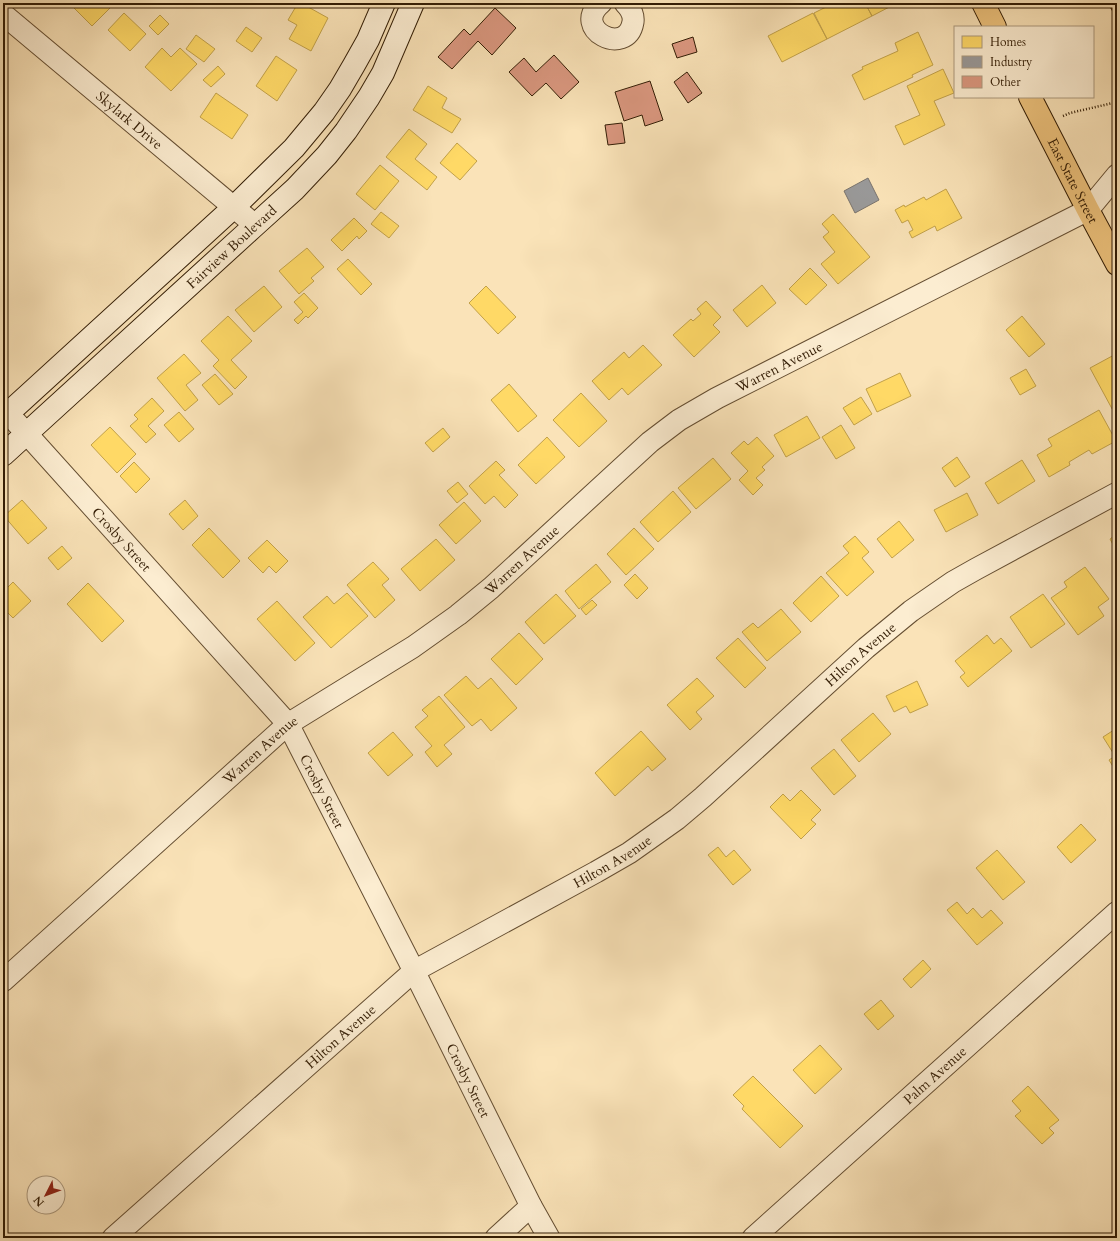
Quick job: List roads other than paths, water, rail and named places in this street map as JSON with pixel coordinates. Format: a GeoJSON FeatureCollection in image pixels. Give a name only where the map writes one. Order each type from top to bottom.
{"type":"FeatureCollection","features":[{"type":"Feature","properties":{"kind":"main road"},"geometry":{"type":"LineString","coordinates":[[983,3],[994,26]]}},
{"type":"Feature","properties":{"kind":"main road","name":"East State Street"},"geometry":{"type":"LineString","coordinates":[[1031,98],[1117,264]]}},
{"type":"Feature","properties":{"kind":"street","name":"Fairview Boulevard"},"geometry":{"type":"LineString","coordinates":[[5,413],[234,207],[294,148],[324,112],[354,65],[368,40],[384,3]]}},
{"type":"Feature","properties":{"kind":"street","name":"Fairview Boulevard"},"geometry":{"type":"LineString","coordinates":[[3,455],[312,172],[346,131],[369,97],[383,73],[413,3]]}},
{"type":"Feature","properties":{"kind":"street"},"geometry":{"type":"LineString","coordinates":[[601,3],[595,9],[592,22],[599,34],[611,40],[624,36],[632,25],[632,12],[624,3]]}},
{"type":"Feature","properties":{"kind":"street","name":"Skylark Drive"},"geometry":{"type":"LineString","coordinates":[[3,14],[255,225]]}},
{"type":"Feature","properties":{"kind":"street"},"geometry":{"type":"LineString","coordinates":[[1088,210],[1117,175]]}},
{"type":"Feature","properties":{"kind":"street","name":"Warren Avenue"},"geometry":{"type":"LineString","coordinates":[[3,981],[288,724],[413,647],[458,615],[491,588],[645,447],[679,420],[717,398],[1088,210]]}},
{"type":"Feature","properties":{"kind":"street","name":"Crosby Street"},"geometry":{"type":"LineString","coordinates":[[5,413],[27,434],[288,724],[414,971],[531,1206],[549,1238]]}},
{"type":"Feature","properties":{"kind":"street","name":"Hilton Avenue"},"geometry":{"type":"LineString","coordinates":[[113,1238],[414,971],[596,872],[651,838],[703,797],[866,648],[911,611],[953,582],[1117,493]]}},
{"type":"Feature","properties":{"kind":"street","name":"Palm Avenue"},"geometry":{"type":"LineString","coordinates":[[753,1238],[1117,912]]}},
{"type":"Feature","properties":{"kind":"street"},"geometry":{"type":"LineString","coordinates":[[496,1238],[531,1206]]}}]}
